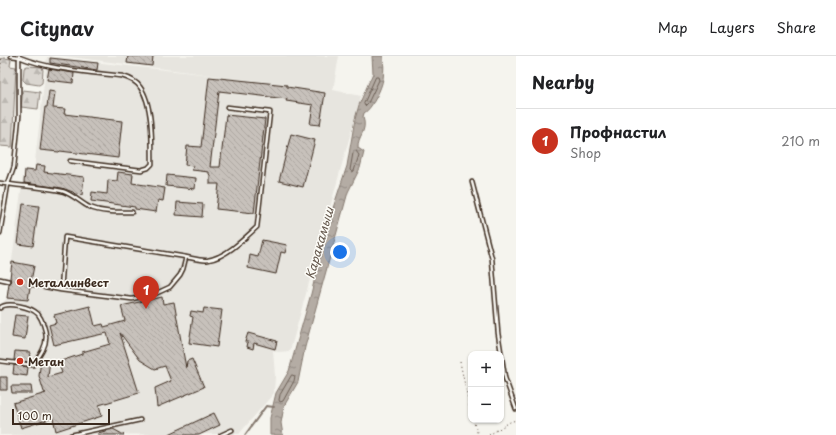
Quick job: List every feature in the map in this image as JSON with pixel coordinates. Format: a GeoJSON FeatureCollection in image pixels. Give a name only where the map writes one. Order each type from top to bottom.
{"type":"FeatureCollection","features":[{"type":"Feature","properties":{"kind":"lane"},"geometry":{"type":"LineString","coordinates":[[11,56],[55,68],[122,76],[131,79],[140,86],[147,100],[152,137],[152,164],[148,168],[141,170],[70,161]]}},
{"type":"Feature","properties":{"kind":"lane"},"geometry":{"type":"LineString","coordinates":[[0,233],[8,184],[14,167],[19,116],[19,57]]}},
{"type":"Feature","properties":{"kind":"lane"},"geometry":{"type":"LineString","coordinates":[[61,290],[65,237],[207,260],[222,254],[239,243],[257,227],[270,112],[227,107]]}},
{"type":"Feature","properties":{"kind":"lane"},"geometry":{"type":"LineString","coordinates":[[472,182],[492,259],[498,333],[505,378],[516,409]]}},
{"type":"Feature","properties":{"kind":"lane"},"geometry":{"type":"LineString","coordinates":[[0,183],[63,192],[88,206],[113,213],[132,212]]}},
{"type":"Feature","properties":{"kind":"lane"},"geometry":{"type":"LineString","coordinates":[[31,284],[61,290],[132,299],[157,294],[170,287],[180,275],[186,257]]}},
{"type":"Feature","properties":{"kind":"lane"},"geometry":{"type":"LineString","coordinates":[[0,279],[9,281]]}},
{"type":"Feature","properties":{"kind":"lane"},"geometry":{"type":"LineString","coordinates":[[0,308],[2,305],[9,304],[28,308],[38,314],[44,325],[46,337],[43,351],[33,365],[0,361]]}},
{"type":"Feature","properties":{"kind":"lane"},"geometry":{"type":"LineString","coordinates":[[71,435],[140,420]]}},
{"type":"Feature","properties":{"kind":"lane"},"geometry":{"type":"LineString","coordinates":[[221,435],[232,430]]}},
{"type":"Feature","properties":{"kind":"path"},"geometry":{"type":"LineString","coordinates":[[0,72],[2,56]]}},
{"type":"Feature","properties":{"kind":"path"},"geometry":{"type":"LineString","coordinates":[[460,362],[468,400]]}},
{"type":"Feature","properties":{"kind":"path"},"geometry":{"type":"LineString","coordinates":[[489,435],[516,420]]}},
{"type":"Feature","properties":{"kind":"path"},"geometry":{"type":"LineString","coordinates":[[474,423],[478,435]]}},
{"type":"Feature","properties":{"kind":"shaded area"},"geometry":{"type":"Polygon","coordinates":[[[63,56],[339,56],[333,90],[361,96],[290,351],[278,352],[273,350],[275,376],[274,393],[239,434],[0,435],[0,306],[7,298],[24,169],[34,170],[47,57],[220,76],[63,56]]]}},
{"type":"Feature","properties":{"kind":"green space"},"geometry":{"type":"Polygon","coordinates":[[[0,59],[11,59],[10,66],[16,67],[12,147],[0,146],[0,59]]]}},
{"type":"Feature","properties":{"kind":"green space"},"geometry":{"type":"Polygon","coordinates":[[[27,66],[42,67],[42,83],[39,85],[26,83],[23,80],[24,68],[27,66]]]}},
{"type":"Feature","properties":{"kind":"green space"},"geometry":{"type":"Polygon","coordinates":[[[23,90],[40,92],[38,109],[21,107],[23,90]]]}},
{"type":"Feature","properties":{"kind":"water"},"geometry":{"type":"Polygon","coordinates":[[[372,56],[383,56],[383,76],[381,87],[376,98],[364,113],[363,117],[364,126],[358,144],[358,148],[364,152],[360,168],[348,192],[305,347],[298,382],[284,406],[281,423],[283,435],[270,435],[270,418],[276,393],[289,371],[311,294],[329,220],[347,166],[355,119],[359,105],[373,73],[372,56]]]}},
{"type":"Feature","properties":{"kind":"building"},"geometry":{"type":"Polygon","coordinates":[[[128,56],[153,56],[152,66],[127,63],[128,56]]]}},
{"type":"Feature","properties":{"kind":"building"},"geometry":{"type":"Polygon","coordinates":[[[50,58],[98,63],[97,70],[50,63],[50,58]]]}},
{"type":"Feature","properties":{"kind":"building"},"geometry":{"type":"Polygon","coordinates":[[[49,69],[74,73],[73,83],[47,80],[49,69]]]}},
{"type":"Feature","properties":{"kind":"building"},"geometry":{"type":"Polygon","coordinates":[[[209,77],[287,85],[287,87],[325,93],[320,125],[310,124],[313,105],[286,101],[287,99],[219,91],[210,167],[220,167],[226,115],[265,119],[254,213],[216,209],[219,184],[210,184],[209,172],[192,170],[193,166],[185,165],[187,146],[201,147],[209,77]]]}},
{"type":"Feature","properties":{"kind":"building"},"geometry":{"type":"Polygon","coordinates":[[[49,91],[55,92],[53,108],[65,109],[64,114],[122,121],[118,158],[40,150],[45,107],[47,107],[49,91]]]}},
{"type":"Feature","properties":{"kind":"building"},"geometry":{"type":"Polygon","coordinates":[[[291,134],[315,140],[303,187],[279,181],[291,134]]]}},
{"type":"Feature","properties":{"kind":"building"},"geometry":{"type":"Polygon","coordinates":[[[36,165],[45,166],[44,172],[84,177],[82,195],[75,194],[62,188],[24,183],[25,170],[35,171],[36,165]]]}},
{"type":"Feature","properties":{"kind":"building"},"geometry":{"type":"Polygon","coordinates":[[[118,172],[133,174],[132,183],[165,188],[163,201],[158,200],[156,212],[135,209],[135,207],[91,201],[92,192],[107,194],[108,180],[117,181],[118,172]]]}},
{"type":"Feature","properties":{"kind":"building"},"geometry":{"type":"Polygon","coordinates":[[[167,175],[196,178],[195,189],[166,186],[167,175]]]}},
{"type":"Feature","properties":{"kind":"building"},"geometry":{"type":"Polygon","coordinates":[[[177,202],[203,204],[202,217],[176,215],[177,202]]]}},
{"type":"Feature","properties":{"kind":"building"},"geometry":{"type":"Polygon","coordinates":[[[23,204],[39,206],[33,246],[18,244],[23,204]]]}},
{"type":"Feature","properties":{"kind":"building"},"geometry":{"type":"Polygon","coordinates":[[[262,240],[287,245],[285,253],[281,252],[276,274],[248,268],[250,255],[258,257],[262,240]]]}},
{"type":"Feature","properties":{"kind":"building","name":"Металлинвест"},"geometry":{"type":"Polygon","coordinates":[[[12,262],[34,266],[31,281],[28,284],[30,287],[28,300],[7,298],[9,284],[12,281],[10,278],[12,262]]]}},
{"type":"Feature","properties":{"kind":"building"},"geometry":{"type":"Polygon","coordinates":[[[162,297],[163,304],[174,302],[186,368],[187,361],[192,359],[204,387],[157,407],[155,388],[171,381],[165,366],[155,369],[140,360],[120,333],[139,393],[99,405],[102,416],[56,431],[53,418],[21,428],[13,403],[46,393],[44,392],[39,376],[41,359],[50,360],[48,377],[62,373],[58,362],[82,354],[82,352],[110,344],[107,333],[54,345],[49,325],[56,323],[54,315],[90,306],[95,326],[103,324],[104,327],[125,321],[121,306],[162,297]]]}},
{"type":"Feature","properties":{"kind":"building"},"geometry":{"type":"Polygon","coordinates":[[[204,308],[222,310],[217,347],[189,343],[193,317],[190,316],[191,311],[203,313],[204,308]]]}},
{"type":"Feature","properties":{"kind":"building"},"geometry":{"type":"Polygon","coordinates":[[[15,315],[28,316],[25,339],[12,337],[15,315]]]}},
{"type":"Feature","properties":{"kind":"building"},"geometry":{"type":"Polygon","coordinates":[[[248,333],[277,341],[275,349],[254,343],[253,349],[247,347],[248,342],[245,342],[248,333]]]}},
{"type":"Feature","properties":{"kind":"building"},"geometry":{"type":"Polygon","coordinates":[[[15,351],[30,352],[29,362],[14,360],[15,351]]]}},
{"type":"Feature","properties":{"kind":"building"},"geometry":{"type":"Polygon","coordinates":[[[14,365],[28,367],[27,376],[13,374],[14,365]]]}},
{"type":"Feature","properties":{"kind":"building"},"geometry":{"type":"Polygon","coordinates":[[[0,377],[7,377],[7,390],[0,390],[0,377]]]}},
{"type":"Feature","properties":{"kind":"building"},"geometry":{"type":"Polygon","coordinates":[[[11,386],[31,386],[32,393],[12,393],[11,386]]]}},
{"type":"Feature","properties":{"kind":"building"},"geometry":{"type":"Polygon","coordinates":[[[214,413],[220,425],[199,435],[167,435],[214,413]]]}},
{"type":"Feature","properties":{"kind":"building"},"geometry":{"type":"Polygon","coordinates":[[[113,429],[124,435],[98,435],[98,433],[113,429]]]}},
{"type":"Feature","properties":{"kind":"waterway"},"geometry":{"type":"LineString","coordinates":[[245,435],[266,406],[274,407]]}},
{"type":"Feature","properties":{"kind":"place","name":"Металлинвест"},"geometry":{"type":"Point","coordinates":[20,282]}},
{"type":"Feature","properties":{"kind":"place","name":"Профнастил"},"geometry":{"type":"Point","coordinates":[146,309]}},
{"type":"Feature","properties":{"kind":"place","name":"Метан"},"geometry":{"type":"Point","coordinates":[20,361]}},
{"type":"Feature","properties":{"kind":"water label","name":"Каракамыш"},"geometry":{"type":"Point","coordinates":[319,243]}}]}
